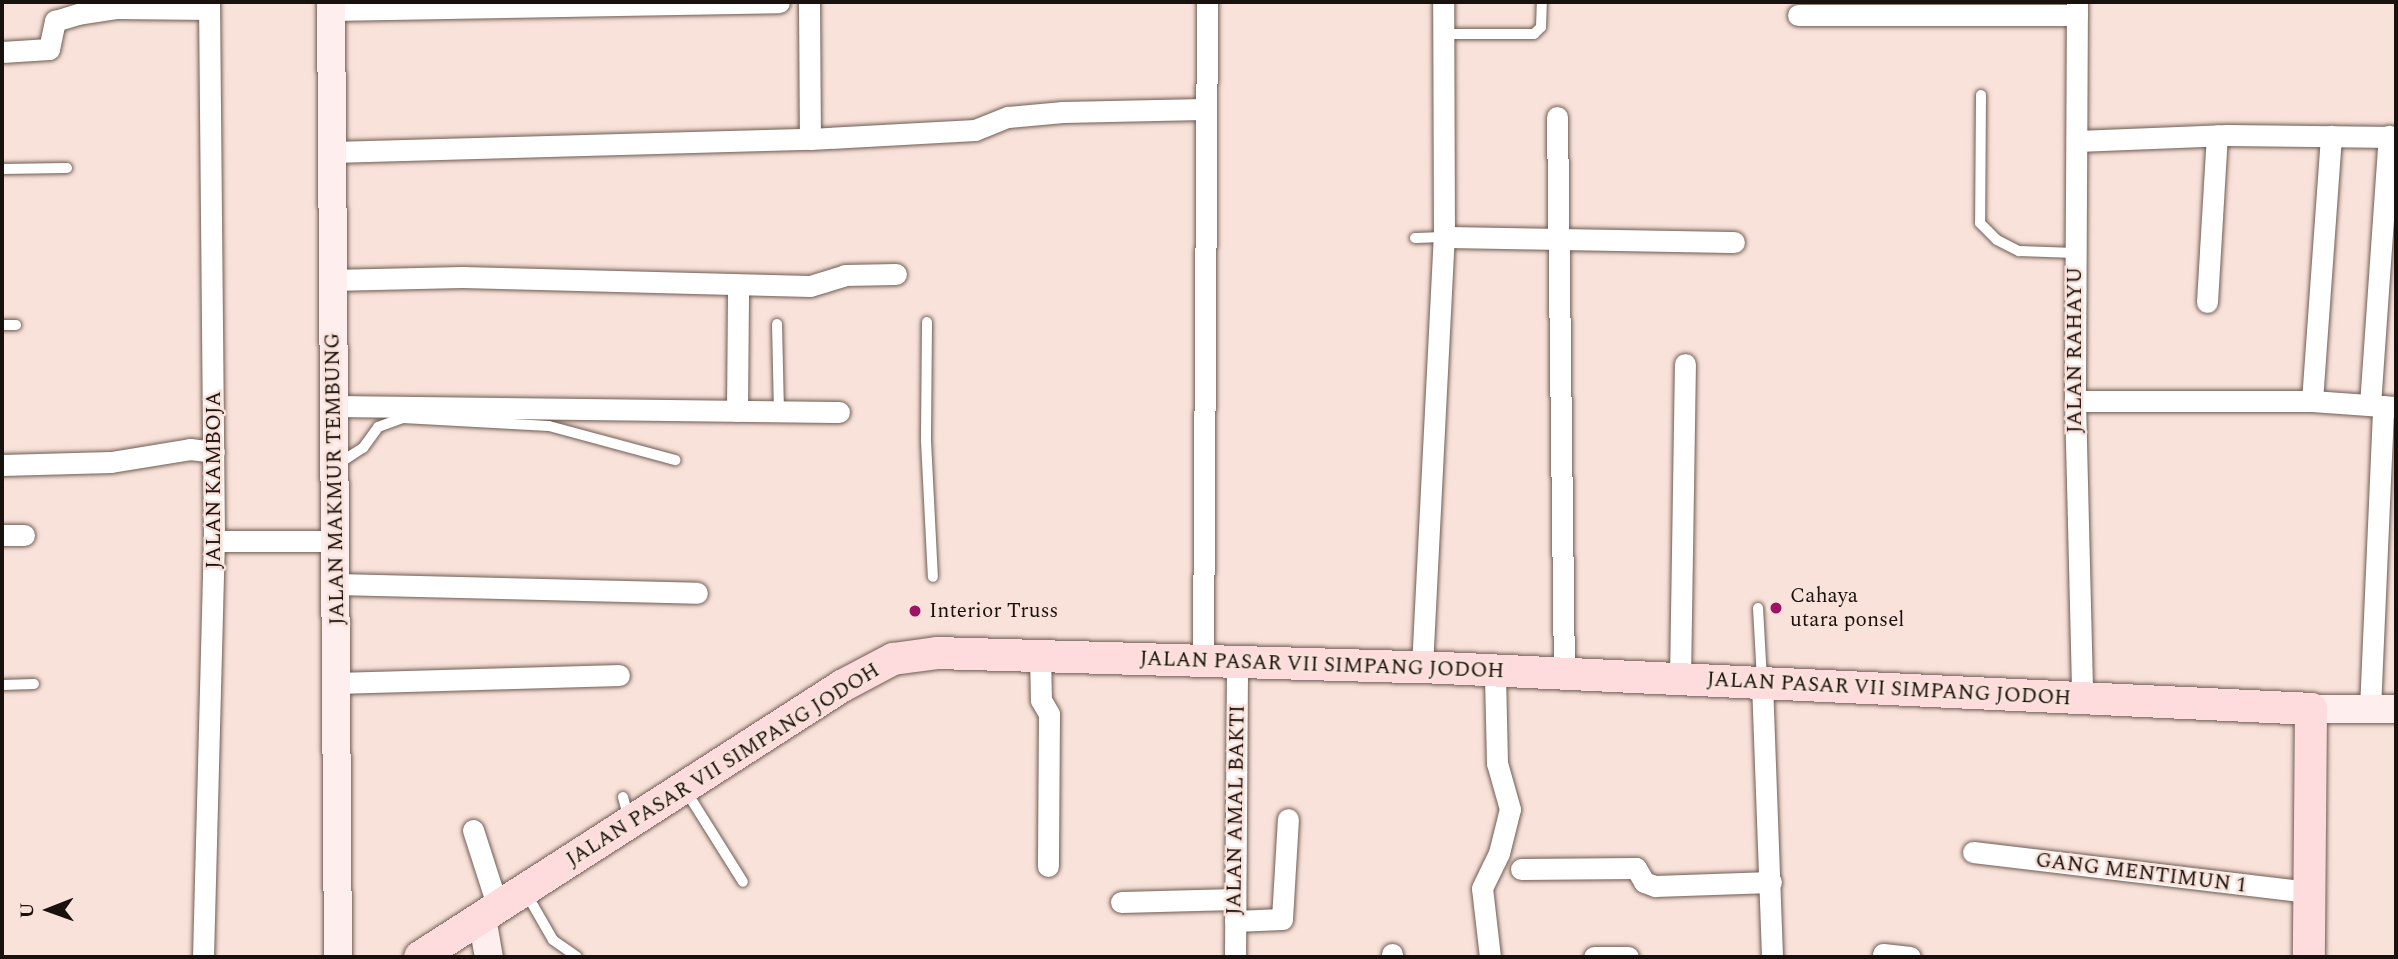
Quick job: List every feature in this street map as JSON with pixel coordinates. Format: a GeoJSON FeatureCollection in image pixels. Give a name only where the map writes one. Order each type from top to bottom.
{"type":"FeatureCollection","features":[{"type":"Feature","properties":{"kind":"main road","name":"JALAN PASAR VII SIMPANG JODOH"},"geometry":{"type":"LineString","coordinates":[[420,957],[525,890],[626,810],[685,788],[875,668],[902,656],[937,648],[1237,662],[1422,667],[2311,709]]}},
{"type":"Feature","properties":{"kind":"main road"},"geometry":{"type":"LineString","coordinates":[[2309,957],[2311,709]]}},
{"type":"Feature","properties":{"kind":"street"},"geometry":{"type":"LineString","coordinates":[[331,6],[779,2]]}},
{"type":"Feature","properties":{"kind":"street"},"geometry":{"type":"LineString","coordinates":[[809,2],[810,139]]}},
{"type":"Feature","properties":{"kind":"street"},"geometry":{"type":"LineString","coordinates":[[1203,660],[1204,109],[1207,2]]}},
{"type":"Feature","properties":{"kind":"street"},"geometry":{"type":"LineString","coordinates":[[1422,667],[1444,237],[1443,2]]}},
{"type":"Feature","properties":{"kind":"street"},"geometry":{"type":"LineString","coordinates":[[2,52],[46,51],[55,21],[97,10],[209,6]]}},
{"type":"Feature","properties":{"kind":"street","name":"JALAN KAMBOJA"},"geometry":{"type":"LineString","coordinates":[[202,957],[214,541],[209,6]]}},
{"type":"Feature","properties":{"kind":"street","name":"JALAN MAKMUR TEMBUNG"},"geometry":{"type":"LineString","coordinates":[[331,6],[338,957]]}},
{"type":"Feature","properties":{"kind":"street"},"geometry":{"type":"LineString","coordinates":[[1798,15],[2077,8]]}},
{"type":"Feature","properties":{"kind":"street","name":"JALAN RAHAYU"},"geometry":{"type":"LineString","coordinates":[[2077,8],[2075,401],[2082,697]]}},
{"type":"Feature","properties":{"kind":"street"},"geometry":{"type":"LineString","coordinates":[[332,152],[810,139],[975,130],[1009,117],[1063,111],[1204,109]]}},
{"type":"Feature","properties":{"kind":"street"},"geometry":{"type":"LineString","coordinates":[[1557,117],[1564,674]]}},
{"type":"Feature","properties":{"kind":"street"},"geometry":{"type":"LineString","coordinates":[[2207,302],[2217,135]]}},
{"type":"Feature","properties":{"kind":"street"},"geometry":{"type":"LineString","coordinates":[[2077,141],[2217,135],[2392,136],[2383,406],[2383,709],[2311,709]]}},
{"type":"Feature","properties":{"kind":"street"},"geometry":{"type":"LineString","coordinates":[[2312,401],[2332,136]]}},
{"type":"Feature","properties":{"kind":"street"},"geometry":{"type":"LineString","coordinates":[[1444,237],[1559,242],[1734,242]]}},
{"type":"Feature","properties":{"kind":"street"},"geometry":{"type":"LineString","coordinates":[[331,281],[462,277],[738,287],[810,286],[845,275],[896,274]]}},
{"type":"Feature","properties":{"kind":"street"},"geometry":{"type":"LineString","coordinates":[[737,411],[738,287]]}},
{"type":"Feature","properties":{"kind":"street"},"geometry":{"type":"LineString","coordinates":[[1680,679],[1685,364]]}},
{"type":"Feature","properties":{"kind":"street"},"geometry":{"type":"LineString","coordinates":[[2075,401],[2312,401],[2383,406]]}},
{"type":"Feature","properties":{"kind":"street"},"geometry":{"type":"LineString","coordinates":[[334,406],[839,412]]}},
{"type":"Feature","properties":{"kind":"street"},"geometry":{"type":"LineString","coordinates":[[2,465],[111,462],[190,449],[214,452]]}},
{"type":"Feature","properties":{"kind":"street"},"geometry":{"type":"LineString","coordinates":[[2,535],[24,535]]}},
{"type":"Feature","properties":{"kind":"street"},"geometry":{"type":"LineString","coordinates":[[214,541],[336,541]]}},
{"type":"Feature","properties":{"kind":"street"},"geometry":{"type":"LineString","coordinates":[[336,584],[697,593]]}},
{"type":"Feature","properties":{"kind":"street"},"geometry":{"type":"LineString","coordinates":[[1040,654],[1041,701],[1049,714],[1048,866]]}},
{"type":"Feature","properties":{"kind":"street","name":"JALAN AMAL BAKTI"},"geometry":{"type":"LineString","coordinates":[[1235,957],[1237,662]]}},
{"type":"Feature","properties":{"kind":"street"},"geometry":{"type":"LineString","coordinates":[[1490,957],[1482,888],[1499,853],[1510,799],[1498,772],[1495,672]]}},
{"type":"Feature","properties":{"kind":"street"},"geometry":{"type":"LineString","coordinates":[[337,683],[619,675]]}},
{"type":"Feature","properties":{"kind":"street"},"geometry":{"type":"LineString","coordinates":[[1762,683],[1772,957]]}},
{"type":"Feature","properties":{"kind":"street"},"geometry":{"type":"LineString","coordinates":[[1235,921],[1282,919],[1288,819]]}},
{"type":"Feature","properties":{"kind":"street"},"geometry":{"type":"LineString","coordinates":[[473,830],[490,913],[489,957]]}},
{"type":"Feature","properties":{"kind":"street","name":"GANG MENTIMUN 1"},"geometry":{"type":"LineString","coordinates":[[1973,852],[2309,892]]}},
{"type":"Feature","properties":{"kind":"street"},"geometry":{"type":"LineString","coordinates":[[1521,869],[1636,868],[1644,882],[1656,886],[1771,882]]}},
{"type":"Feature","properties":{"kind":"street"},"geometry":{"type":"LineString","coordinates":[[1121,902],[1235,899]]}},
{"type":"Feature","properties":{"kind":"street"},"geometry":{"type":"LineString","coordinates":[[1883,954],[1910,957]]}},
{"type":"Feature","properties":{"kind":"street"},"geometry":{"type":"LineString","coordinates":[[1594,957],[1628,957]]}},
{"type":"Feature","properties":{"kind":"lane"},"geometry":{"type":"LineString","coordinates":[[1443,34],[1534,34],[1541,27],[1542,2]]}},
{"type":"Feature","properties":{"kind":"lane"},"geometry":{"type":"LineString","coordinates":[[1981,96],[1980,223],[1997,240],[2019,251],[2075,253]]}},
{"type":"Feature","properties":{"kind":"lane"},"geometry":{"type":"LineString","coordinates":[[2,169],[67,169]]}},
{"type":"Feature","properties":{"kind":"lane"},"geometry":{"type":"LineString","coordinates":[[1415,238],[1444,237]]}},
{"type":"Feature","properties":{"kind":"lane"},"geometry":{"type":"LineString","coordinates":[[927,322],[926,441],[933,577]]}},
{"type":"Feature","properties":{"kind":"lane"},"geometry":{"type":"LineString","coordinates":[[777,324],[779,411]]}},
{"type":"Feature","properties":{"kind":"lane"},"geometry":{"type":"LineString","coordinates":[[2,325],[16,325]]}},
{"type":"Feature","properties":{"kind":"lane"},"geometry":{"type":"LineString","coordinates":[[335,465],[351,459],[388,420],[403,418],[549,426],[675,460]]}},
{"type":"Feature","properties":{"kind":"lane"},"geometry":{"type":"LineString","coordinates":[[1758,608],[1762,683]]}},
{"type":"Feature","properties":{"kind":"lane"},"geometry":{"type":"LineString","coordinates":[[2,685],[34,684]]}},
{"type":"Feature","properties":{"kind":"lane"},"geometry":{"type":"LineString","coordinates":[[685,788],[744,882]]}},
{"type":"Feature","properties":{"kind":"lane"},"geometry":{"type":"LineString","coordinates":[[525,890],[553,940],[577,957]]}},
{"type":"Feature","properties":{"kind":"place","name":"Cahaya utara ponsel"},"geometry":{"type":"Point","coordinates":[1776,608]}},
{"type":"Feature","properties":{"kind":"place","name":"Interior Truss"},"geometry":{"type":"Point","coordinates":[915,611]}}]}
